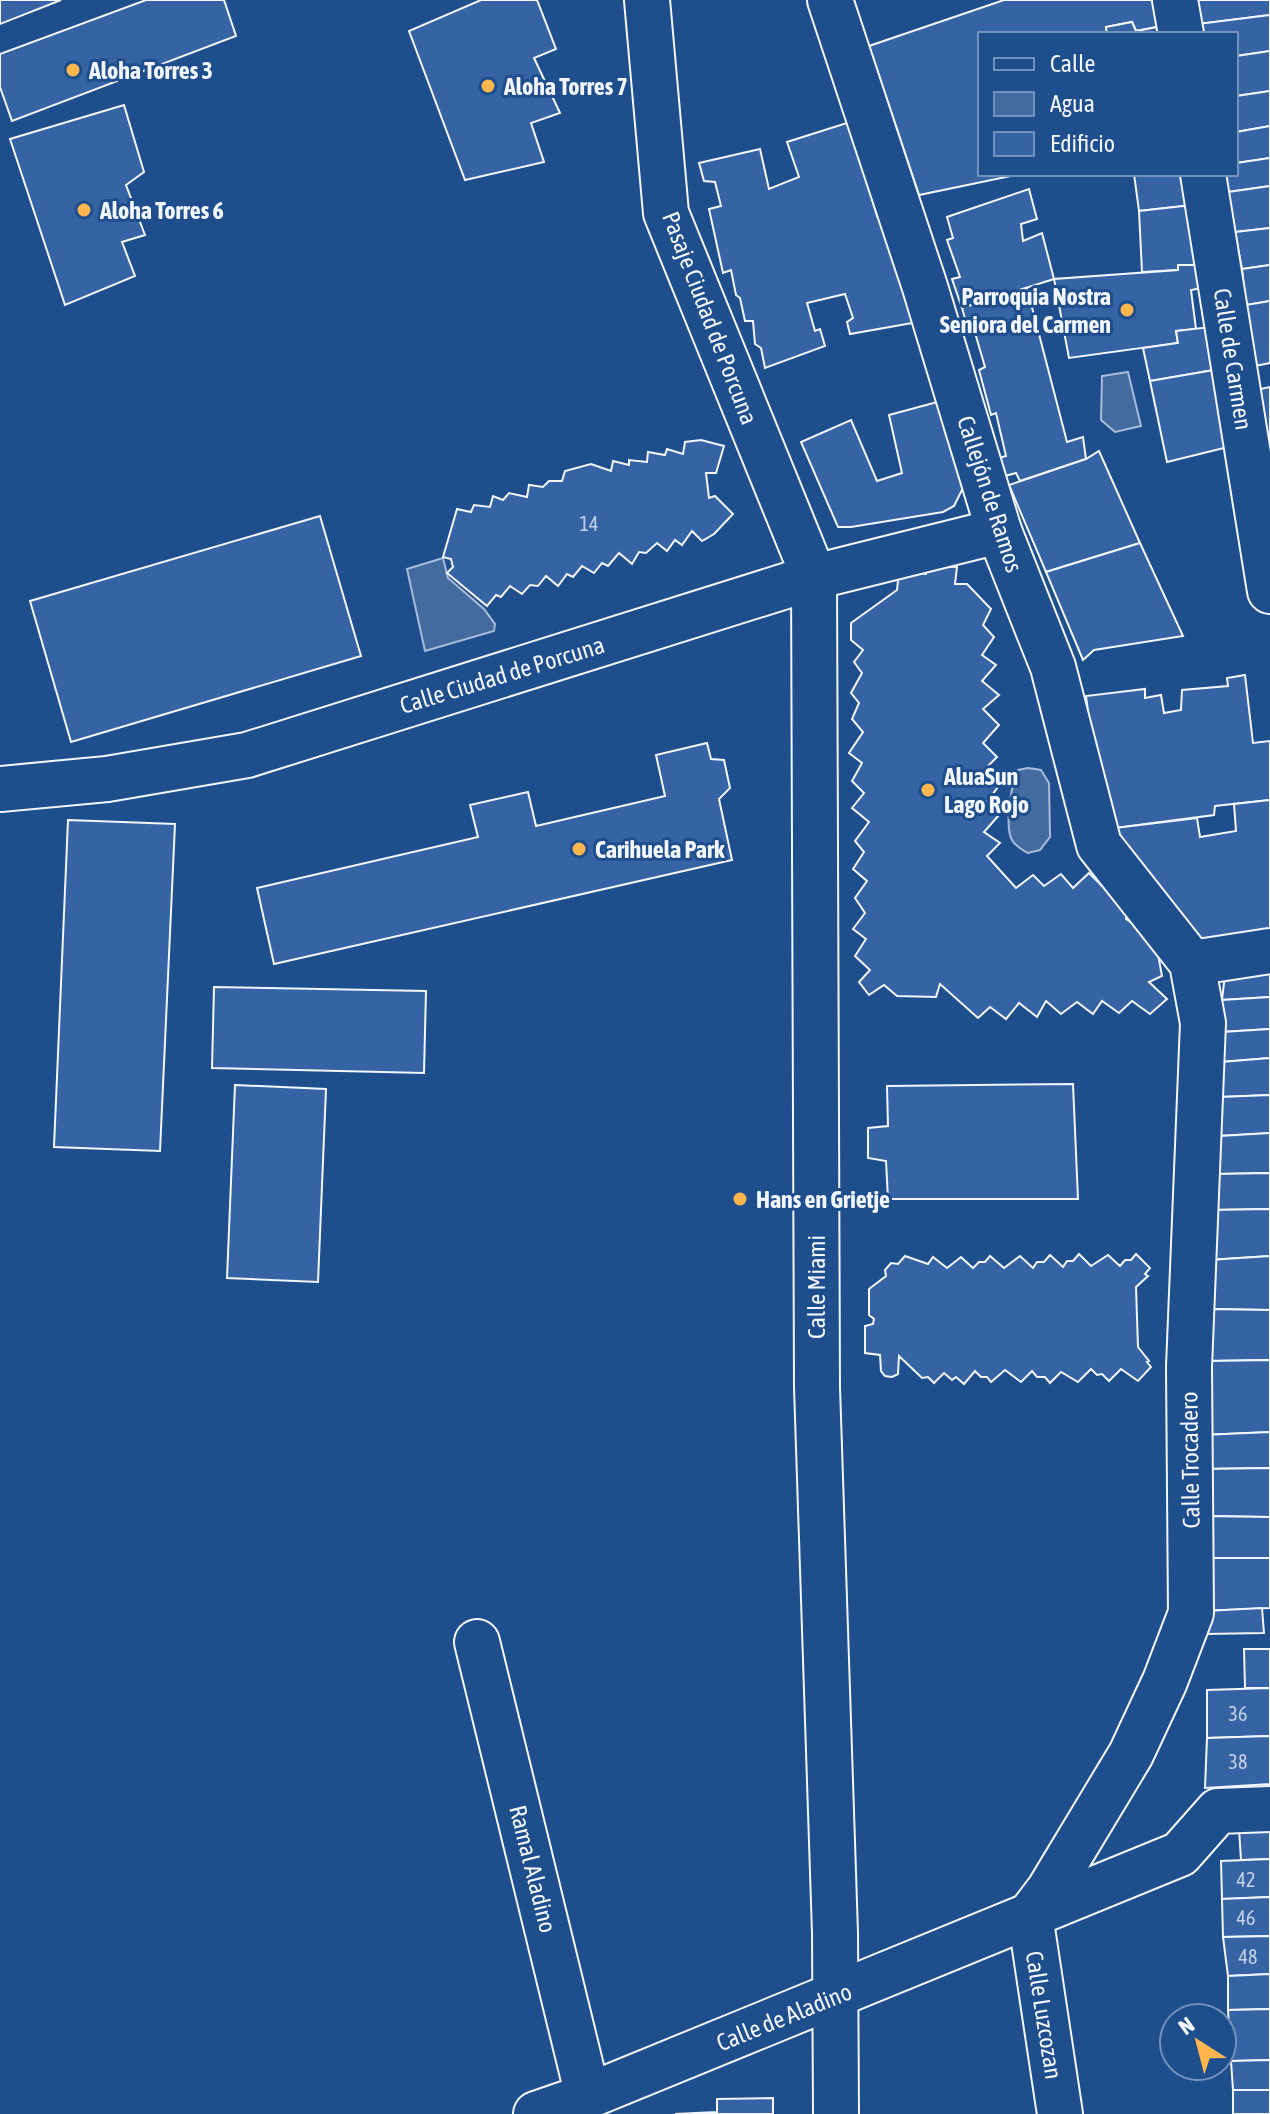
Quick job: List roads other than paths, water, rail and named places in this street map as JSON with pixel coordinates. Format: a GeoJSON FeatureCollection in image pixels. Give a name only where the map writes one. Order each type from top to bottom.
{"type":"FeatureCollection","features":[{"type":"Feature","properties":{"kind":"street","name":"Pasaje Ciudad de Porcuna"},"geometry":{"type":"LineString","coordinates":[[647,0],[666,213],[814,577]]}},
{"type":"Feature","properties":{"kind":"street","name":"Callejón de Ramos"},"geometry":{"type":"LineString","coordinates":[[830,0],[925,287],[999,531],[1053,667],[1099,845],[1192,963]]}},
{"type":"Feature","properties":{"kind":"street"},"geometry":{"type":"LineString","coordinates":[[1175,0],[1181,32]]}},
{"type":"Feature","properties":{"kind":"street","name":"Calle de Carmen"},"geometry":{"type":"LineString","coordinates":[[1203,176],[1253,380],[1270,591]]}},
{"type":"Feature","properties":{"kind":"street","name":"Calle Ciudad de Porcuna"},"geometry":{"type":"LineString","coordinates":[[0,789],[107,779],[247,755],[814,577],[999,531]]}},
{"type":"Feature","properties":{"kind":"street","name":"Calle Miami"},"geometry":{"type":"LineString","coordinates":[[814,577],[817,1387],[836,2114]]}},
{"type":"Feature","properties":{"kind":"street"},"geometry":{"type":"LineString","coordinates":[[1192,963],[1270,951]]}},
{"type":"Feature","properties":{"kind":"street","name":"Calle Trocadero"},"geometry":{"type":"LineString","coordinates":[[1030,1915],[1049,1890],[1131,1754],[1165,1681],[1191,1613],[1189,1367],[1203,1023],[1192,963]]}},
{"type":"Feature","properties":{"kind":"street","name":"Ramal Aladino"},"geometry":{"type":"LineString","coordinates":[[477,1642],[588,2096]]}},
{"type":"Feature","properties":{"kind":"street","name":"Calle de Aladino"},"geometry":{"type":"LineString","coordinates":[[536,2114],[588,2096],[1180,1854],[1218,1811],[1270,1809]]}},
{"type":"Feature","properties":{"kind":"street","name":"Calle Luzcozan"},"geometry":{"type":"LineString","coordinates":[[1030,1915],[1060,2114]]}},
{"type":"Feature","properties":{"kind":"water"},"geometry":{"type":"Polygon","coordinates":[[[1128,372],[1141,426],[1115,432],[1101,420],[1102,376],[1128,372]]]}},
{"type":"Feature","properties":{"kind":"water"},"geometry":{"type":"Polygon","coordinates":[[[443,558],[448,578],[484,609],[495,624],[494,631],[425,651],[407,569],[443,558]]]}},
{"type":"Feature","properties":{"kind":"water"},"geometry":{"type":"Polygon","coordinates":[[[1018,770],[1041,770],[1049,783],[1050,837],[1040,850],[1028,853],[1013,841],[1009,820],[1015,776],[1018,770]]]}},
{"type":"Feature","properties":{"kind":"place","name":"Aloha Torres 3"},"geometry":{"type":"Point","coordinates":[73,70]}},
{"type":"Feature","properties":{"kind":"place","name":"Aloha Torres 7"},"geometry":{"type":"Point","coordinates":[488,86]}},
{"type":"Feature","properties":{"kind":"place","name":"Aloha Torres 6"},"geometry":{"type":"Point","coordinates":[84,210]}},
{"type":"Feature","properties":{"kind":"place","name":"Parroquia Nostra Seniora del Carmen"},"geometry":{"type":"Point","coordinates":[1127,310]}},
{"type":"Feature","properties":{"kind":"place","name":"AluaSun Lago Rojo"},"geometry":{"type":"Point","coordinates":[928,790]}},
{"type":"Feature","properties":{"kind":"place","name":"Carihuela Park"},"geometry":{"type":"Point","coordinates":[579,849]}},
{"type":"Feature","properties":{"kind":"place","name":"Hans en Grietje"},"geometry":{"type":"Point","coordinates":[740,1199]}}]}
